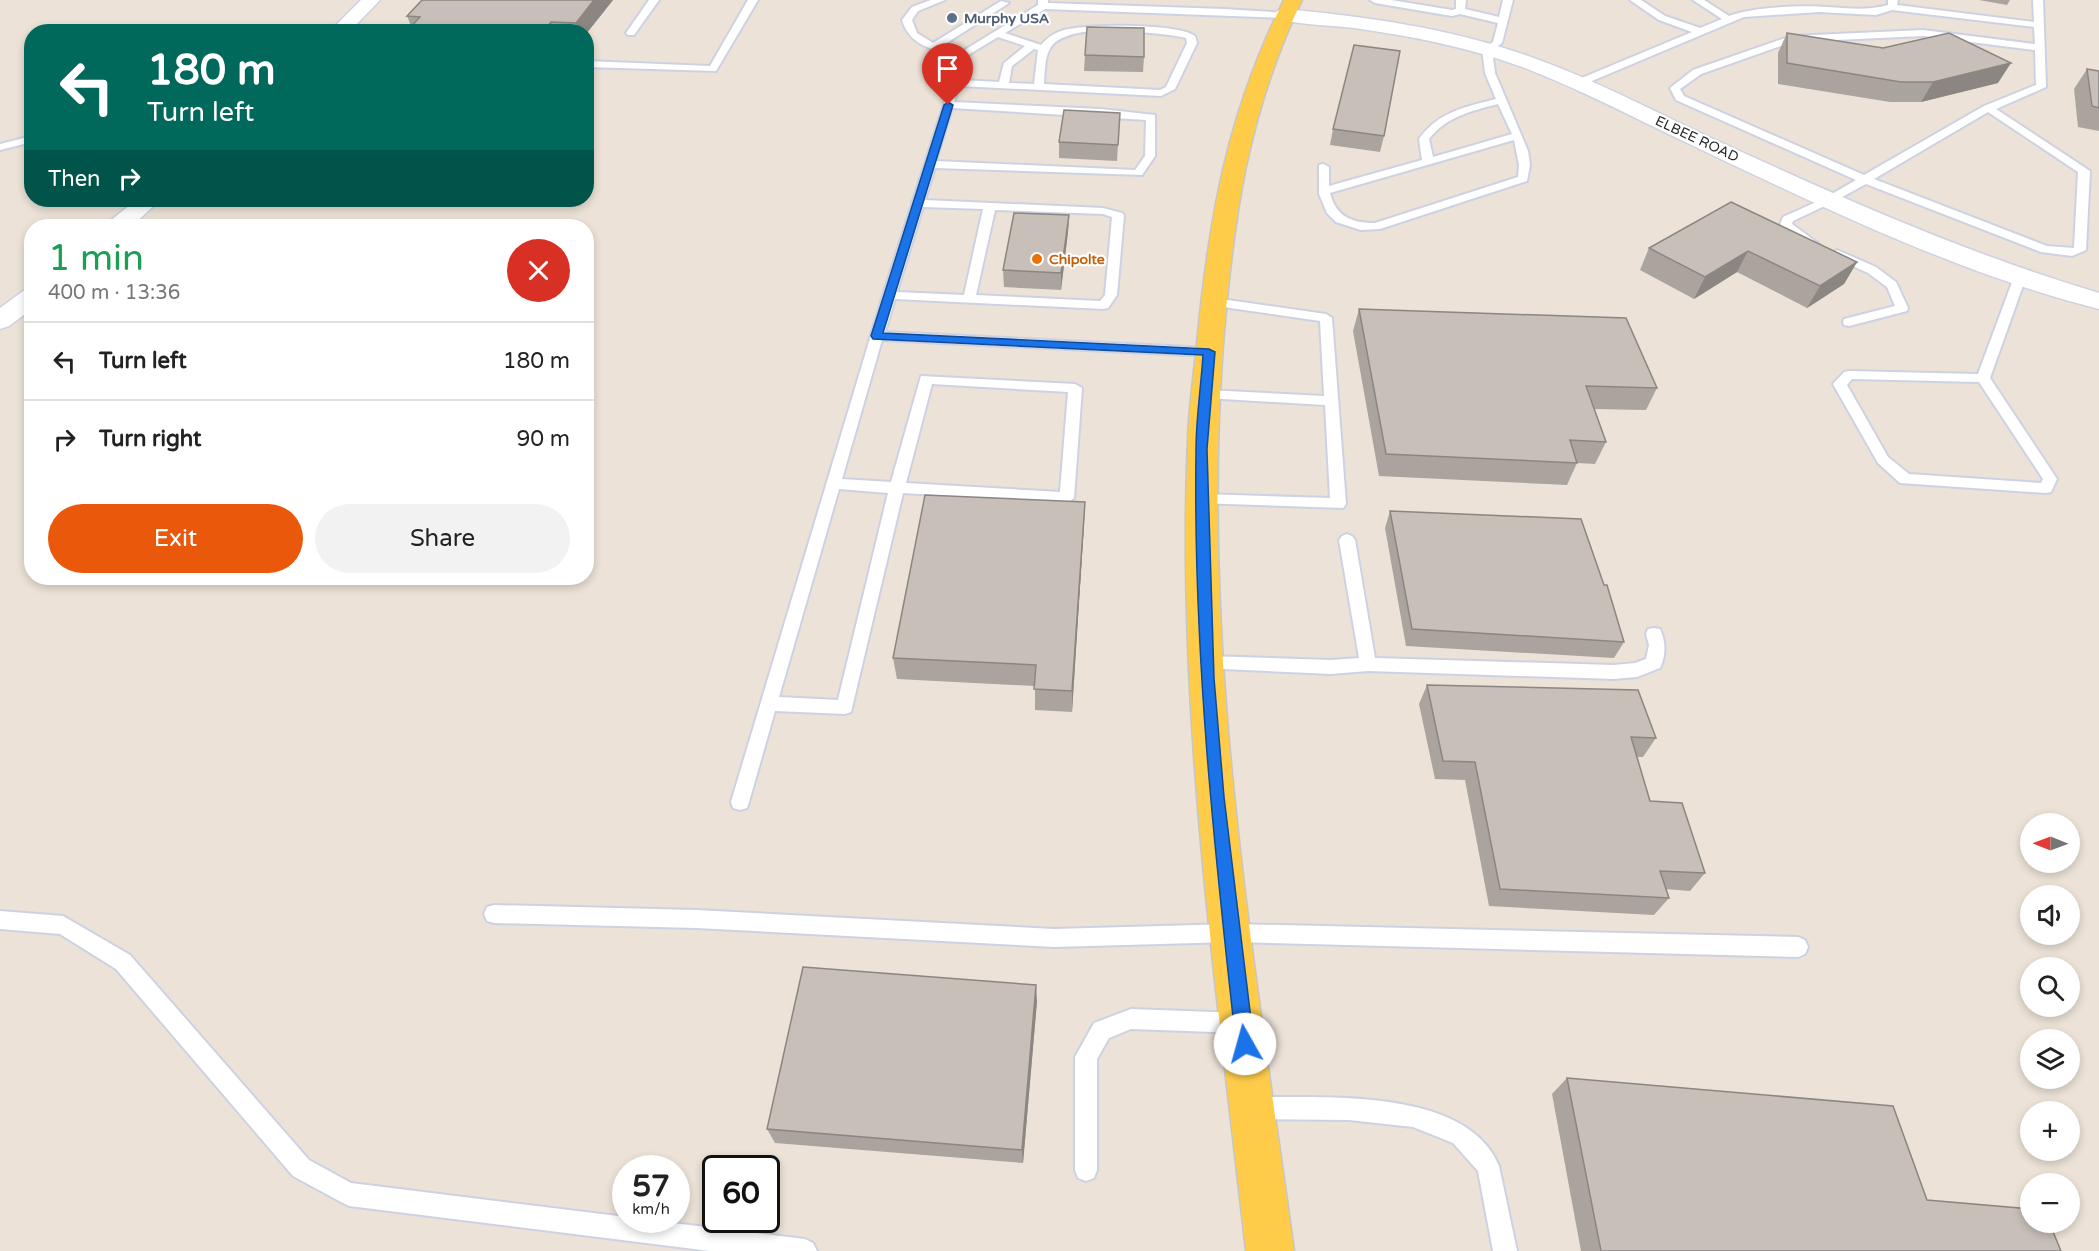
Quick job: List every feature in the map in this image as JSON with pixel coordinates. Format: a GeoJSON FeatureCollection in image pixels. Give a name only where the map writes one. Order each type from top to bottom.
{"type":"FeatureCollection","features":[{"type":"Feature","properties":{"kind":"main road"},"geometry":{"type":"LineString","coordinates":[[1270,1251],[1217,797],[1207,663],[1202,449],[1213,302],[1227,199],[1237,152],[1264,64],[1288,8]]}},
{"type":"Feature","properties":{"kind":"street"},"geometry":{"type":"LineString","coordinates":[[346,24],[371,0]]}},
{"type":"Feature","properties":{"kind":"street","name":"ELBEE ROAD"},"geometry":{"type":"LineString","coordinates":[[1288,8],[1487,49],[1576,84],[1922,240],[2020,277],[2099,301]]}},
{"type":"Feature","properties":{"kind":"street"},"geometry":{"type":"LineString","coordinates":[[126,219],[141,207]]}},
{"type":"Feature","properties":{"kind":"street"},"geometry":{"type":"LineString","coordinates":[[0,321],[24,302]]}},
{"type":"Feature","properties":{"kind":"lane"},"geometry":{"type":"LineString","coordinates":[[631,33],[654,0]]}},
{"type":"Feature","properties":{"kind":"lane"},"geometry":{"type":"LineString","coordinates":[[594,64],[713,69],[753,0]]}},
{"type":"Feature","properties":{"kind":"lane"},"geometry":{"type":"LineString","coordinates":[[940,0],[915,9],[907,20],[908,29],[917,39],[964,54]]}},
{"type":"Feature","properties":{"kind":"lane"},"geometry":{"type":"LineString","coordinates":[[935,46],[1009,4],[989,0]]}},
{"type":"Feature","properties":{"kind":"lane"},"geometry":{"type":"LineString","coordinates":[[1375,0],[1452,14],[1460,11],[1502,21]]}},
{"type":"Feature","properties":{"kind":"lane"},"geometry":{"type":"LineString","coordinates":[[1460,11],[1461,0]]}},
{"type":"Feature","properties":{"kind":"lane"},"geometry":{"type":"LineString","coordinates":[[1323,167],[1324,191],[1331,211],[1340,222],[1357,227],[1376,227],[1523,179],[1526,165],[1517,136],[1490,71],[1487,49],[1497,42],[1508,0]]}},
{"type":"Feature","properties":{"kind":"lane"},"geometry":{"type":"LineString","coordinates":[[1635,0],[1662,18],[1701,32]]}},
{"type":"Feature","properties":{"kind":"lane"},"geometry":{"type":"LineString","coordinates":[[1698,0],[1729,20]]}},
{"type":"Feature","properties":{"kind":"lane"},"geometry":{"type":"LineString","coordinates":[[1812,0],[1826,19]]}},
{"type":"Feature","properties":{"kind":"lane"},"geometry":{"type":"LineString","coordinates":[[1849,322],[1902,308],[1892,285],[1872,270],[1803,239],[1786,225],[1788,219],[1829,200],[1988,108],[2041,87],[2038,0]]}},
{"type":"Feature","properties":{"kind":"lane"},"geometry":{"type":"LineString","coordinates":[[1576,84],[1742,14],[1819,9],[1876,12],[1893,4],[2039,25]]}},
{"type":"Feature","properties":{"kind":"lane"},"geometry":{"type":"LineString","coordinates":[[740,802],[889,295],[964,54],[1036,6],[1234,11],[1288,8]]}},
{"type":"Feature","properties":{"kind":"lane"},"geometry":{"type":"LineString","coordinates":[[1834,28],[1841,37]]}},
{"type":"Feature","properties":{"kind":"lane"},"geometry":{"type":"LineString","coordinates":[[955,82],[1039,87],[1161,93],[1170,89],[1192,43],[1190,36],[1176,33],[1069,30],[1053,37],[1043,50],[1039,87]]}},
{"type":"Feature","properties":{"kind":"lane"},"geometry":{"type":"LineString","coordinates":[[1988,108],[2084,171],[2080,250],[2072,252],[2044,249],[1864,179],[1680,98],[1675,88],[1697,72],[1791,39],[1923,33],[2040,48]]}},
{"type":"Feature","properties":{"kind":"lane"},"geometry":{"type":"LineString","coordinates":[[997,34],[1043,50]]}},
{"type":"Feature","properties":{"kind":"lane"},"geometry":{"type":"LineString","coordinates":[[1003,85],[1007,65],[1032,46]]}},
{"type":"Feature","properties":{"kind":"lane"},"geometry":{"type":"LineString","coordinates":[[594,70],[607,64]]}},
{"type":"Feature","properties":{"kind":"lane"},"geometry":{"type":"LineString","coordinates":[[1428,162],[1424,139],[1433,124],[1452,114],[1502,100]]}},
{"type":"Feature","properties":{"kind":"lane"},"geometry":{"type":"LineString","coordinates":[[930,164],[1137,173],[1150,156],[1151,117],[1122,113],[1002,110],[948,105]]}},
{"type":"Feature","properties":{"kind":"lane"},"geometry":{"type":"LineString","coordinates":[[1324,191],[1517,136]]}},
{"type":"Feature","properties":{"kind":"lane"},"geometry":{"type":"LineString","coordinates":[[0,147],[24,141]]}},
{"type":"Feature","properties":{"kind":"lane"},"geometry":{"type":"LineString","coordinates":[[889,295],[1104,304],[1111,295],[1118,215],[1103,211],[918,203]]}},
{"type":"Feature","properties":{"kind":"lane"},"geometry":{"type":"LineString","coordinates":[[969,299],[990,206]]}},
{"type":"Feature","properties":{"kind":"lane"},"geometry":{"type":"LineString","coordinates":[[1983,378],[2020,277]]}},
{"type":"Feature","properties":{"kind":"lane"},"geometry":{"type":"LineString","coordinates":[[1202,500],[1338,504],[1326,318],[1213,302]]}},
{"type":"Feature","properties":{"kind":"lane"},"geometry":{"type":"LineString","coordinates":[[877,336],[1209,352]]}},
{"type":"Feature","properties":{"kind":"lane"},"geometry":{"type":"LineString","coordinates":[[1849,375],[1983,378],[2050,479],[2046,488],[1905,479],[1883,460],[1840,384],[1849,375]]}},
{"type":"Feature","properties":{"kind":"lane"},"geometry":{"type":"LineString","coordinates":[[768,704],[845,707],[897,488],[926,379],[1075,388],[1067,498],[897,488],[834,484]]}},
{"type":"Feature","properties":{"kind":"lane"},"geometry":{"type":"LineString","coordinates":[[1206,394],[1332,401]]}},
{"type":"Feature","properties":{"kind":"lane"},"geometry":{"type":"LineString","coordinates":[[1347,540],[1368,664]]}},
{"type":"Feature","properties":{"kind":"lane"},"geometry":{"type":"LineString","coordinates":[[1207,663],[1330,667],[1368,664],[1614,672],[1637,670],[1654,663],[1657,645],[1654,634]]}},
{"type":"Feature","properties":{"kind":"lane"},"geometry":{"type":"LineString","coordinates":[[495,914],[696,919],[1054,938],[1232,933],[1798,947]]}},
{"type":"Feature","properties":{"kind":"lane"},"geometry":{"type":"LineString","coordinates":[[0,920],[63,925],[123,962],[301,1168],[349,1194],[805,1251]]}},
{"type":"Feature","properties":{"kind":"lane"},"geometry":{"type":"LineString","coordinates":[[1086,1170],[1086,1057],[1102,1030],[1131,1019],[1242,1023]]}},
{"type":"Feature","properties":{"kind":"lane"},"geometry":{"type":"LineString","coordinates":[[1253,1108],[1349,1109],[1413,1116],[1461,1135],[1488,1166],[1505,1251]]}},
{"type":"Feature","properties":{"kind":"building"},"geometry":{"type":"Polygon","coordinates":[[[422,0],[594,0],[576,23],[413,24],[420,17],[407,16],[422,0]]]}},
{"type":"Feature","properties":{"kind":"building"},"geometry":{"type":"Polygon","coordinates":[[[1087,27],[1144,28],[1144,57],[1085,55],[1087,27]]]}},
{"type":"Feature","properties":{"kind":"building"},"geometry":{"type":"Polygon","coordinates":[[[1787,33],[1883,48],[1949,33],[2011,63],[1933,82],[1901,82],[1787,63],[1787,33]]]}},
{"type":"Feature","properties":{"kind":"building"},"geometry":{"type":"Polygon","coordinates":[[[1354,45],[1400,51],[1384,136],[1333,129],[1354,45]]]}},
{"type":"Feature","properties":{"kind":"building"},"geometry":{"type":"Polygon","coordinates":[[[2087,69],[2099,71],[2099,108],[2092,106],[2087,69]]]}},
{"type":"Feature","properties":{"kind":"building"},"geometry":{"type":"Polygon","coordinates":[[[1064,110],[1120,113],[1118,145],[1059,142],[1064,110]]]}},
{"type":"Feature","properties":{"kind":"building"},"geometry":{"type":"Polygon","coordinates":[[[1731,202],[1857,262],[1820,286],[1748,251],[1705,277],[1649,248],[1731,202]]]}},
{"type":"Feature","properties":{"kind":"building","name":"Chipolte"},"geometry":{"type":"Polygon","coordinates":[[[1014,213],[1069,215],[1061,273],[1003,270],[1014,213]]]}},
{"type":"Feature","properties":{"kind":"building"},"geometry":{"type":"Polygon","coordinates":[[[1359,309],[1626,318],[1657,388],[1586,386],[1606,442],[1570,440],[1577,463],[1386,454],[1359,309]]]}},
{"type":"Feature","properties":{"kind":"building"},"geometry":{"type":"Polygon","coordinates":[[[925,495],[1085,502],[1072,691],[1034,689],[1036,665],[893,658],[925,495]]]}},
{"type":"Feature","properties":{"kind":"building"},"geometry":{"type":"Polygon","coordinates":[[[1390,511],[1581,519],[1604,585],[1607,585],[1624,642],[1412,629],[1390,511]]]}},
{"type":"Feature","properties":{"kind":"building"},"geometry":{"type":"Polygon","coordinates":[[[1427,685],[1638,690],[1656,738],[1631,737],[1650,801],[1682,803],[1705,873],[1660,871],[1669,898],[1500,889],[1475,762],[1443,761],[1427,685]]]}},
{"type":"Feature","properties":{"kind":"building"},"geometry":{"type":"Polygon","coordinates":[[[803,967],[1036,985],[1022,1150],[767,1129],[803,967]]]}},
{"type":"Feature","properties":{"kind":"building"},"geometry":{"type":"Polygon","coordinates":[[[1567,1078],[1893,1106],[1927,1200],[2020,1208],[2020,1233],[2054,1233],[2061,1251],[1601,1251],[1567,1078]]]}},
{"type":"Feature","properties":{"kind":"place","name":"Murphy USA"},"geometry":{"type":"Point","coordinates":[952,18]}},
{"type":"Feature","properties":{"kind":"place","name":"Chipolte"},"geometry":{"type":"Point","coordinates":[1037,259]}},
{"type":"Feature","properties":{"kind":"route"},"geometry":{"type":"LineString","coordinates":[[948,105],[877,336],[1209,352],[1202,449],[1207,678],[1217,797],[1245,1044]]}}]}
